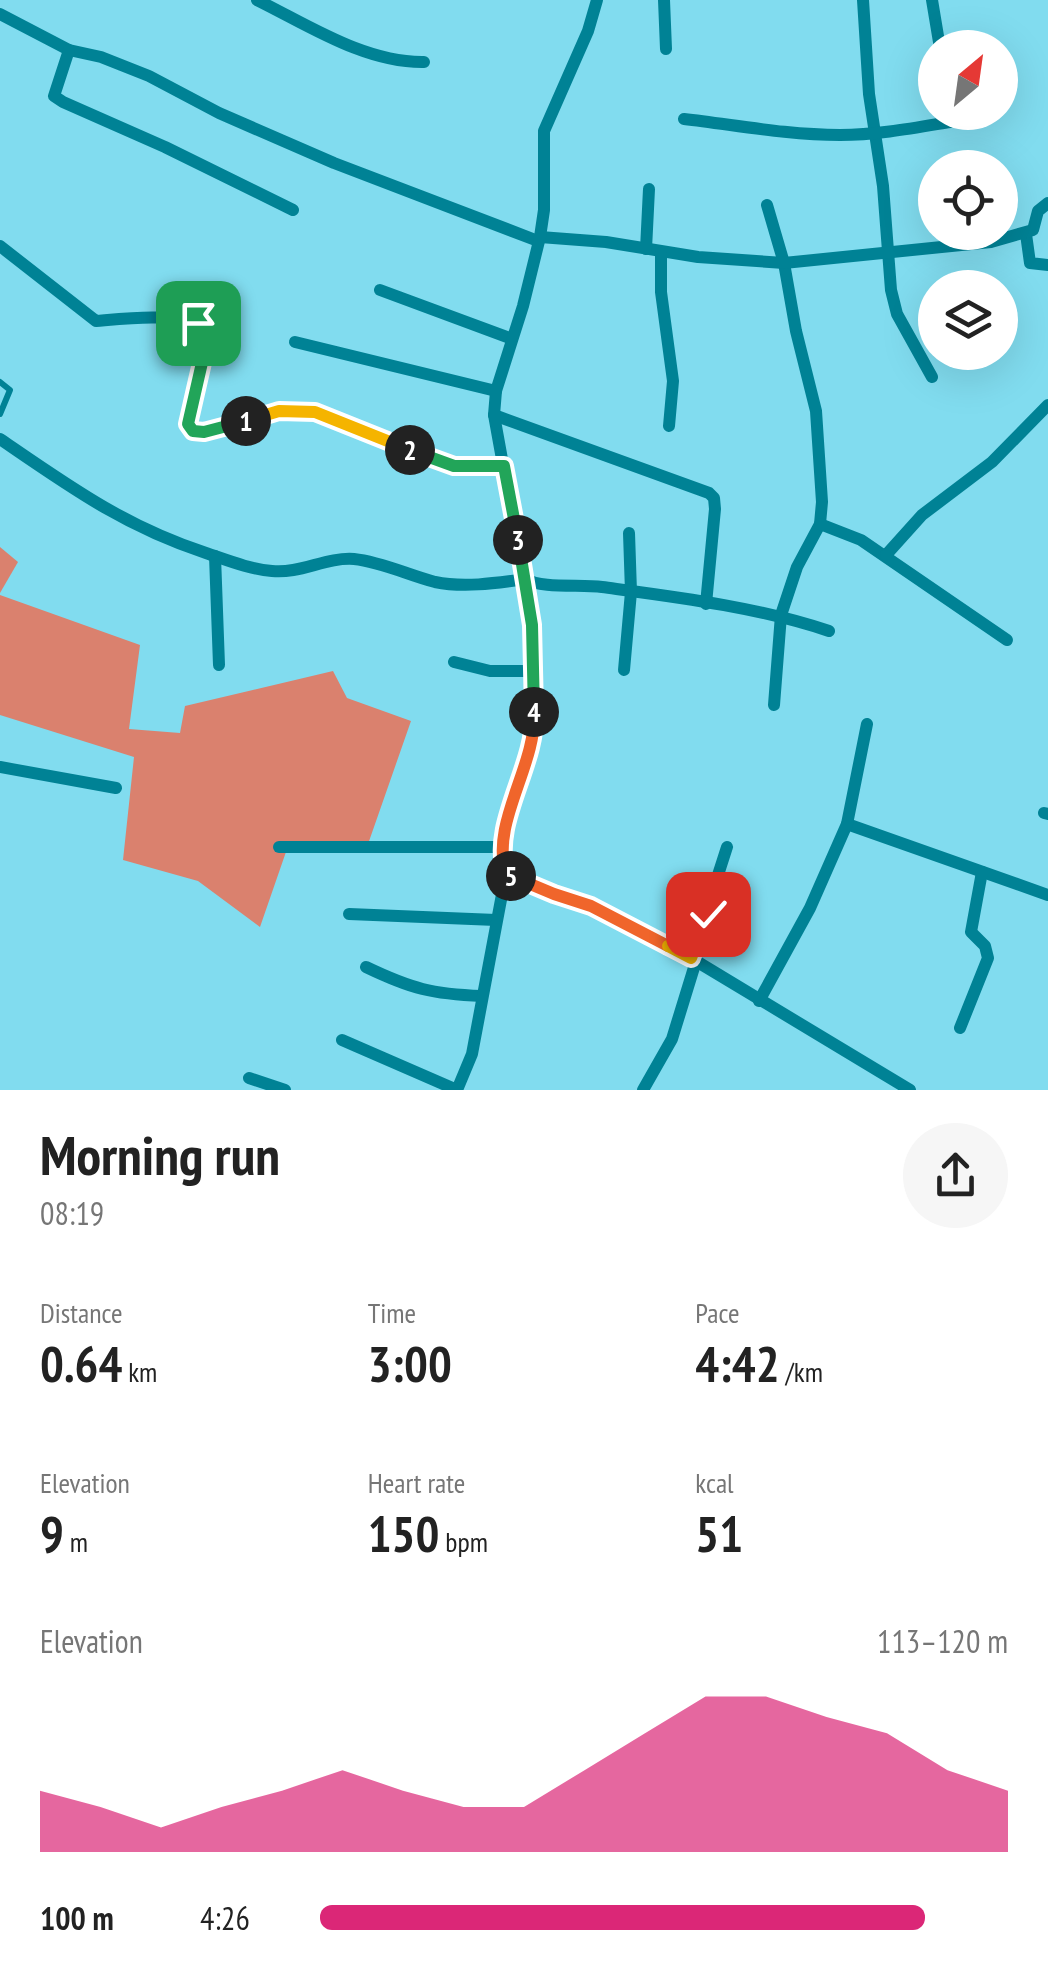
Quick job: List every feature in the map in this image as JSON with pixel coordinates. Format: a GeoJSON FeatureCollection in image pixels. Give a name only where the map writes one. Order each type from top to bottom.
{"type":"FeatureCollection","features":[{"type":"Feature","properties":{"kind":"street"},"geometry":{"type":"LineString","coordinates":[[256,0],[374,54],[424,62]]}},
{"type":"Feature","properties":{"kind":"street"},"geometry":{"type":"LineString","coordinates":[[342,1040],[457,1090],[472,1054],[506,873],[504,829],[526,770],[535,731],[532,625],[494,415],[496,391],[539,239],[544,210],[544,130],[588,32],[597,0]]}},
{"type":"Feature","properties":{"kind":"street"},"geometry":{"type":"LineString","coordinates":[[664,0],[666,49]]}},
{"type":"Feature","properties":{"kind":"street"},"geometry":{"type":"LineString","coordinates":[[863,0],[890,290],[897,314],[932,377]]}},
{"type":"Feature","properties":{"kind":"street"},"geometry":{"type":"LineString","coordinates":[[932,0],[937,30]]}},
{"type":"Feature","properties":{"kind":"street"},"geometry":{"type":"LineString","coordinates":[[0,14],[69,50],[101,57],[149,76],[219,114],[334,164],[539,239],[784,264],[991,242],[1026,234],[1033,230],[1038,211],[1048,203]]}},
{"type":"Feature","properties":{"kind":"street"},"geometry":{"type":"LineString","coordinates":[[69,50],[54,96],[293,210]]}},
{"type":"Feature","properties":{"kind":"street"},"geometry":{"type":"LineString","coordinates":[[684,118],[798,133],[875,134],[918,127]]}},
{"type":"Feature","properties":{"kind":"street"},"geometry":{"type":"LineString","coordinates":[[646,249],[650,189]]}},
{"type":"Feature","properties":{"kind":"street"},"geometry":{"type":"LineString","coordinates":[[767,205],[816,411],[822,489],[820,524],[797,567],[780,615],[774,705]]}},
{"type":"Feature","properties":{"kind":"street"},"geometry":{"type":"LineString","coordinates":[[1026,234],[1030,263],[1048,265]]}},
{"type":"Feature","properties":{"kind":"street"},"geometry":{"type":"LineString","coordinates":[[0,246],[96,321],[138,317],[205,326],[209,332],[188,424],[193,431],[204,432],[279,411],[315,412],[454,466],[504,466]]}},
{"type":"Feature","properties":{"kind":"street"},"geometry":{"type":"LineString","coordinates":[[661,253],[661,292],[674,381],[669,426]]}},
{"type":"Feature","properties":{"kind":"street"},"geometry":{"type":"LineString","coordinates":[[380,290],[512,339]]}},
{"type":"Feature","properties":{"kind":"street"},"geometry":{"type":"LineString","coordinates":[[295,342],[496,391]]}},
{"type":"Feature","properties":{"kind":"street"},"geometry":{"type":"LineString","coordinates":[[886,555],[922,515],[992,462],[1048,405]]}},
{"type":"Feature","properties":{"kind":"street"},"geometry":{"type":"LineString","coordinates":[[494,415],[710,493],[715,509],[706,604]]}},
{"type":"Feature","properties":{"kind":"street"},"geometry":{"type":"LineString","coordinates":[[0,440],[124,521],[214,556],[274,571],[353,559],[438,582],[470,584],[526,579],[532,584],[576,583],[780,615],[829,631]]}},
{"type":"Feature","properties":{"kind":"street"},"geometry":{"type":"LineString","coordinates":[[820,524],[862,540],[1007,640]]}},
{"type":"Feature","properties":{"kind":"street"},"geometry":{"type":"LineString","coordinates":[[624,670],[631,592],[629,532]]}},
{"type":"Feature","properties":{"kind":"street"},"geometry":{"type":"LineString","coordinates":[[214,556],[219,665]]}},
{"type":"Feature","properties":{"kind":"street"},"geometry":{"type":"LineString","coordinates":[[454,662],[490,671],[532,671]]}},
{"type":"Feature","properties":{"kind":"street"},"geometry":{"type":"LineString","coordinates":[[759,1001],[810,908],[847,824],[867,724]]}},
{"type":"Feature","properties":{"kind":"street"},"geometry":{"type":"LineString","coordinates":[[0,767],[116,788]]}},
{"type":"Feature","properties":{"kind":"street"},"geometry":{"type":"LineString","coordinates":[[847,824],[1048,895]]}},
{"type":"Feature","properties":{"kind":"street"},"geometry":{"type":"LineString","coordinates":[[279,847],[504,847]]}},
{"type":"Feature","properties":{"kind":"street"},"geometry":{"type":"LineString","coordinates":[[643,1090],[672,1038],[727,847]]}},
{"type":"Feature","properties":{"kind":"street"},"geometry":{"type":"LineString","coordinates":[[960,1028],[988,958],[986,946],[971,932],[982,872]]}},
{"type":"Feature","properties":{"kind":"street"},"geometry":{"type":"LineString","coordinates":[[506,873],[591,906],[694,960],[910,1090]]}},
{"type":"Feature","properties":{"kind":"street"},"geometry":{"type":"LineString","coordinates":[[348,914],[496,920]]}},
{"type":"Feature","properties":{"kind":"street"},"geometry":{"type":"LineString","coordinates":[[366,967],[430,994],[482,996]]}},
{"type":"Feature","properties":{"kind":"street"},"geometry":{"type":"LineString","coordinates":[[876,1090],[885,1074]]}},
{"type":"Feature","properties":{"kind":"street"},"geometry":{"type":"LineString","coordinates":[[249,1078],[285,1090]]}},
{"type":"Feature","properties":{"kind":"lane"},"geometry":{"type":"LineString","coordinates":[[0,382],[10,390],[0,414]]}},
{"type":"Feature","properties":{"kind":"shaded area"},"geometry":{"type":"Polygon","coordinates":[[[0,547],[18,562],[0,593],[0,547]]]}},
{"type":"Feature","properties":{"kind":"shaded area"},"geometry":{"type":"Polygon","coordinates":[[[0,595],[140,645],[129,729],[180,733],[185,706],[333,671],[347,698],[411,721],[367,847],[287,849],[260,927],[198,881],[123,860],[134,757],[0,715],[0,595]]]}},
{"type":"Feature","properties":{"kind":"route"},"geometry":{"type":"LineString","coordinates":[[198,323],[209,332],[188,424],[193,431],[204,432],[279,411],[315,412],[454,466],[504,466],[532,625],[535,731],[526,770],[504,829],[506,873],[591,906],[691,958],[708,914]]}}]}
